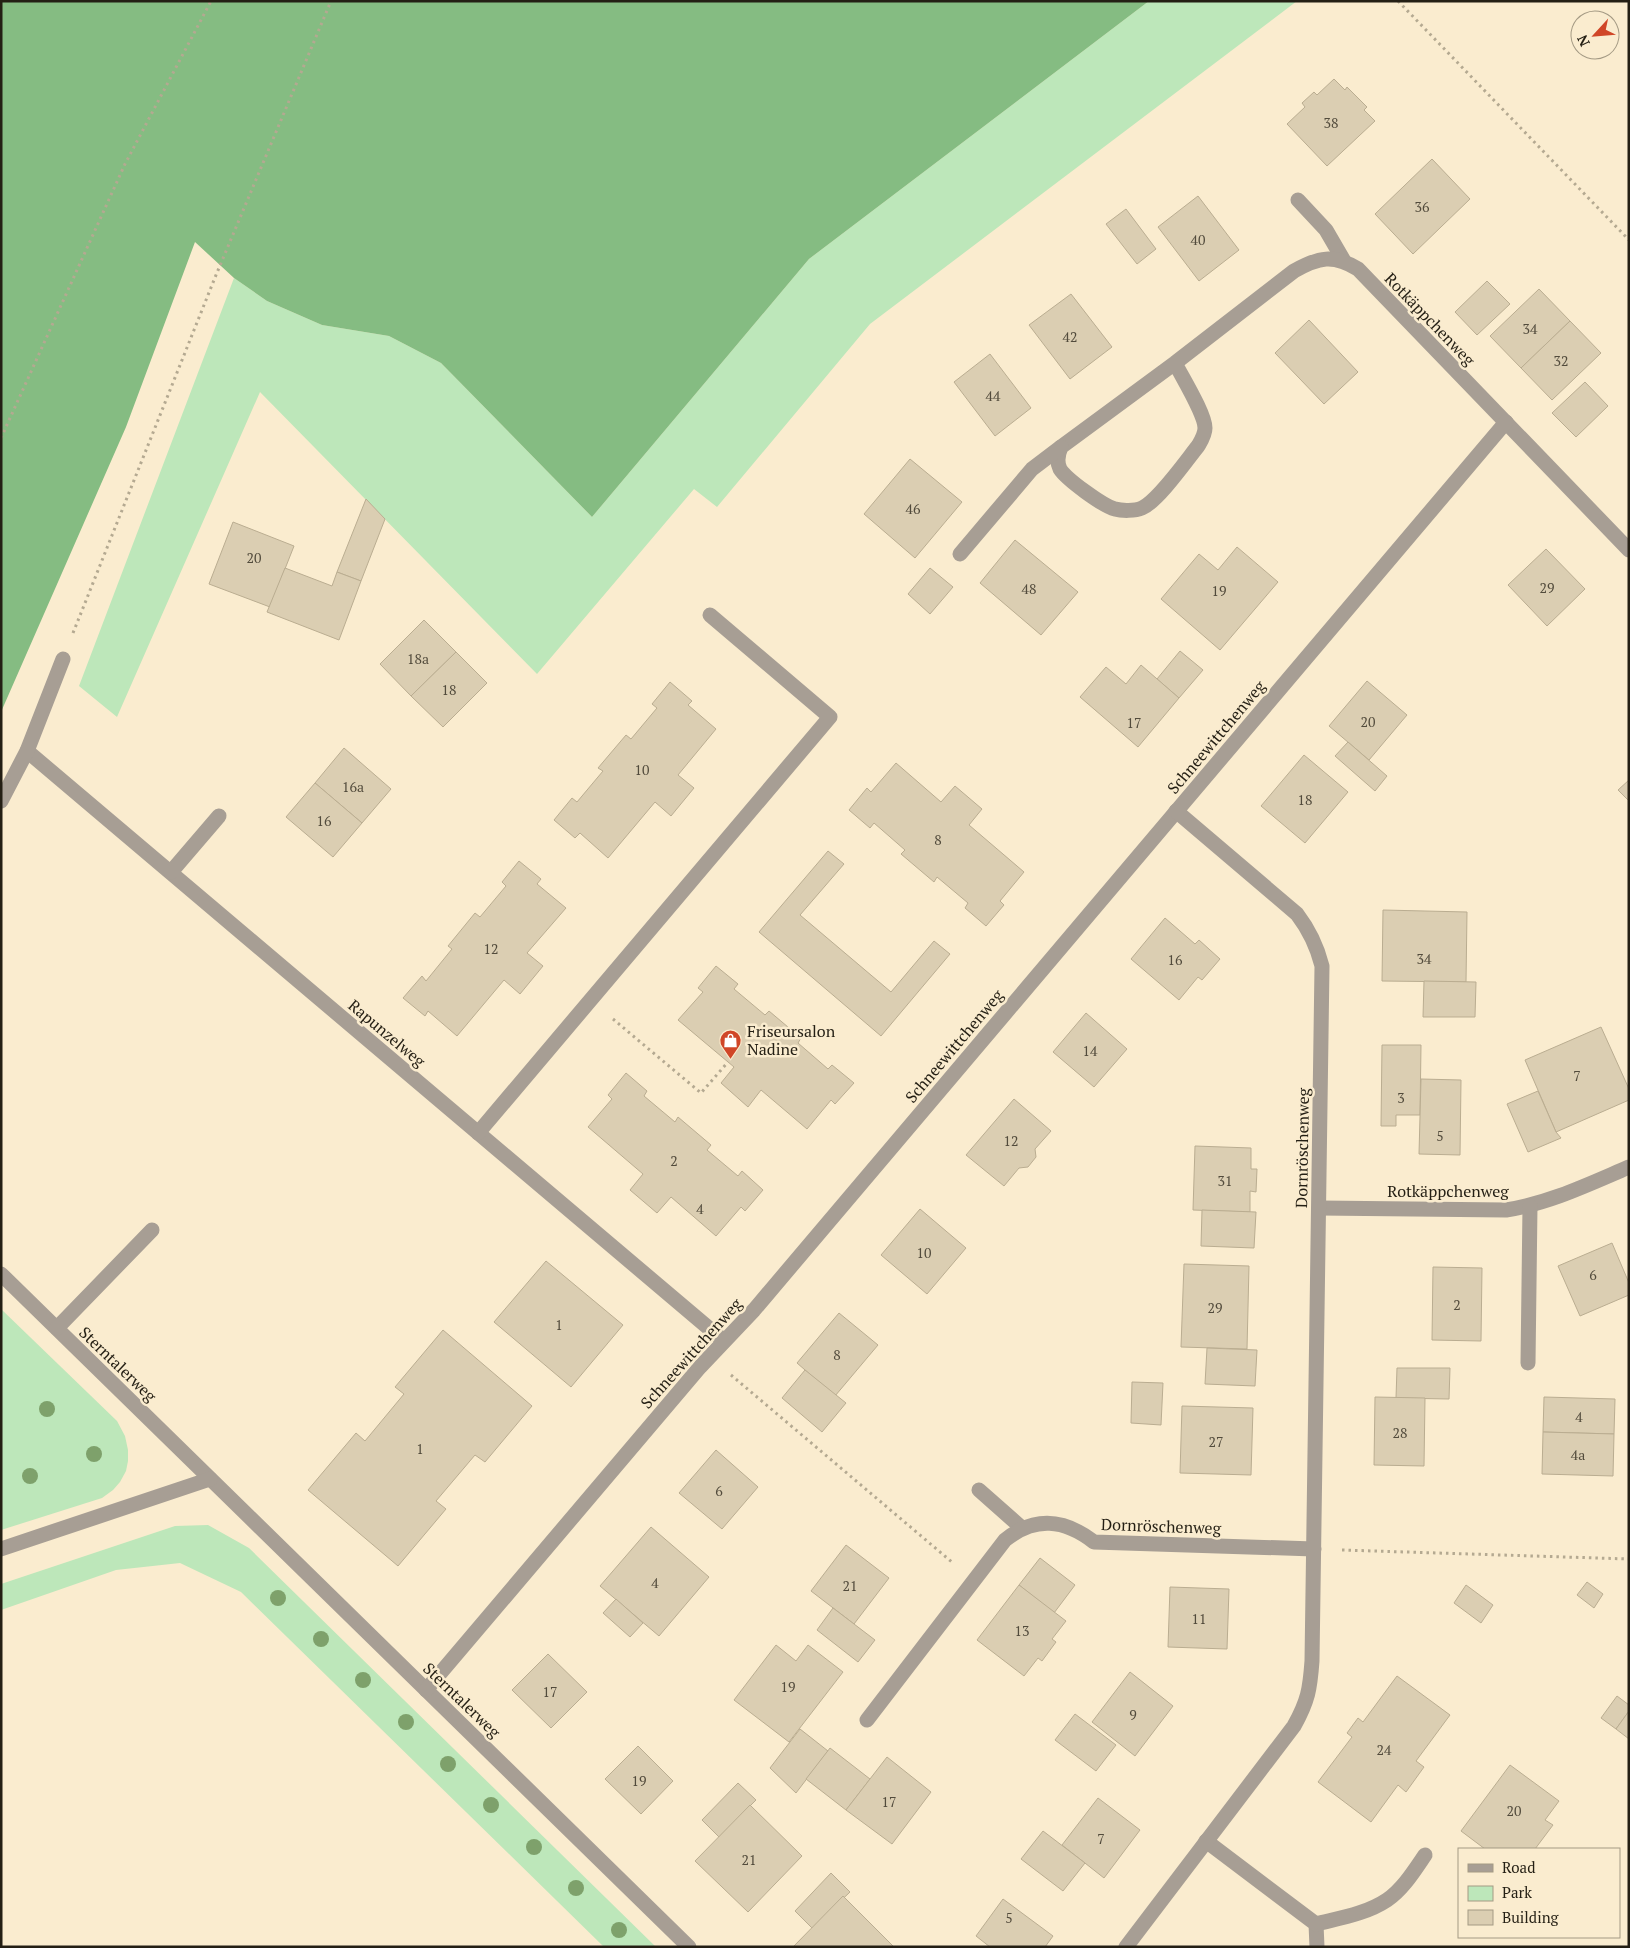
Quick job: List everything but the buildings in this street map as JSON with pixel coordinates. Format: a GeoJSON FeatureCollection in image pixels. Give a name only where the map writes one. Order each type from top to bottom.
{"type":"FeatureCollection","features":[{"type":"Feature","properties":{"kind":"street"},"geometry":{"type":"LineString","coordinates":[[1298,200],[1326,230],[1344,261]]}},
{"type":"Feature","properties":{"kind":"street"},"geometry":{"type":"LineString","coordinates":[[960,554],[1032,469],[1175,363],[1294,271],[1309,263],[1328,258],[1344,261]]}},
{"type":"Feature","properties":{"kind":"street","name":"Rotkäppchenweg"},"geometry":{"type":"LineString","coordinates":[[1344,261],[1358,269],[1629,550]]}},
{"type":"Feature","properties":{"kind":"street"},"geometry":{"type":"LineString","coordinates":[[1061,447],[1057,456],[1060,468],[1067,476],[1101,503],[1116,510],[1129,510],[1141,508],[1152,500],[1198,446],[1205,428],[1202,417],[1175,363]]}},
{"type":"Feature","properties":{"kind":"street","name":"Schneewittchenweg"},"geometry":{"type":"LineString","coordinates":[[426,1690],[710,1356],[754,1310],[1506,422]]}},
{"type":"Feature","properties":{"kind":"street"},"geometry":{"type":"LineString","coordinates":[[478,1133],[830,717],[710,615]]}},
{"type":"Feature","properties":{"kind":"street"},"geometry":{"type":"LineString","coordinates":[[1,801],[27,751],[62,659]]}},
{"type":"Feature","properties":{"kind":"street","name":"Rapunzelweg"},"geometry":{"type":"LineString","coordinates":[[27,751],[724,1341]]}},
{"type":"Feature","properties":{"kind":"street","name":"Dornröschenweg"},"geometry":{"type":"LineString","coordinates":[[1126,1947],[1294,1726],[1304,1708],[1310,1689],[1312,1661],[1322,966],[1318,949],[1310,931],[1297,914],[1176,811]]}},
{"type":"Feature","properties":{"kind":"street"},"geometry":{"type":"LineString","coordinates":[[171,872],[219,816]]}},
{"type":"Feature","properties":{"kind":"street","name":"Rotkäppchenweg"},"geometry":{"type":"LineString","coordinates":[[1319,1208],[1506,1210],[1530,1206],[1571,1192],[1629,1167]]}},
{"type":"Feature","properties":{"kind":"street"},"geometry":{"type":"LineString","coordinates":[[1528,1363],[1530,1206]]}},
{"type":"Feature","properties":{"kind":"street"},"geometry":{"type":"LineString","coordinates":[[56,1328],[152,1230]]}},
{"type":"Feature","properties":{"kind":"street","name":"Sterntalerweg"},"geometry":{"type":"LineString","coordinates":[[1,1274],[689,1947]]}},
{"type":"Feature","properties":{"kind":"street"},"geometry":{"type":"LineString","coordinates":[[1,1549],[210,1479]]}},
{"type":"Feature","properties":{"kind":"street"},"geometry":{"type":"LineString","coordinates":[[979,1490],[1022,1528]]}},
{"type":"Feature","properties":{"kind":"street","name":"Dornröschenweg"},"geometry":{"type":"LineString","coordinates":[[867,1720],[1005,1540],[1022,1528],[1041,1523],[1052,1523],[1078,1531],[1094,1542],[1314,1549]]}},
{"type":"Feature","properties":{"kind":"street"},"geometry":{"type":"LineString","coordinates":[[1206,1841],[1316,1924]]}},
{"type":"Feature","properties":{"kind":"street"},"geometry":{"type":"LineString","coordinates":[[1316,1924],[1364,1912],[1387,1900],[1403,1884],[1425,1856]]}},
{"type":"Feature","properties":{"kind":"street"},"geometry":{"type":"LineString","coordinates":[[1316,1924],[1317,1947]]}},
{"type":"Feature","properties":{"kind":"path"},"geometry":{"type":"LineString","coordinates":[[1,438],[125,164],[211,1]]}},
{"type":"Feature","properties":{"kind":"path"},"geometry":{"type":"LineString","coordinates":[[62,659],[216,275],[331,1]]}},
{"type":"Feature","properties":{"kind":"path"},"geometry":{"type":"LineString","coordinates":[[1398,1],[1629,240]]}},
{"type":"Feature","properties":{"kind":"path"},"geometry":{"type":"LineString","coordinates":[[591,1000],[701,1094],[728,1062]]}},
{"type":"Feature","properties":{"kind":"path"},"geometry":{"type":"LineString","coordinates":[[710,1356],[974,1580]]}},
{"type":"Feature","properties":{"kind":"path"},"geometry":{"type":"LineString","coordinates":[[1314,1549],[1629,1559]]}},
{"type":"Feature","properties":{"kind":"green space"},"geometry":{"type":"Polygon","coordinates":[[[1,1],[1149,1],[809,259],[592,517],[441,363],[389,336],[322,325],[267,301],[234,278],[195,242],[126,427],[1,712],[1,1]]]}},
{"type":"Feature","properties":{"kind":"green space"},"geometry":{"type":"Polygon","coordinates":[[[1149,1],[1297,1],[870,324],[717,507],[694,489],[537,674],[260,392],[117,717],[79,686],[234,278],[267,301],[322,325],[389,336],[441,363],[592,517],[809,259],[1149,1]]]}},
{"type":"Feature","properties":{"kind":"green space"},"geometry":{"type":"Polygon","coordinates":[[[1,1309],[117,1421],[125,1436],[128,1461],[126,1471],[120,1482],[102,1498],[1,1530],[1,1309]]]}},
{"type":"Feature","properties":{"kind":"green space"},"geometry":{"type":"Polygon","coordinates":[[[208,1525],[249,1548],[656,1947],[604,1947],[241,1592],[180,1563],[116,1570],[1,1610],[1,1584],[175,1526],[208,1525]]]}},
{"type":"Feature","properties":{"kind":"place","name":"Friseursalon Nadine"},"geometry":{"type":"Point","coordinates":[731,1059]}}]}
